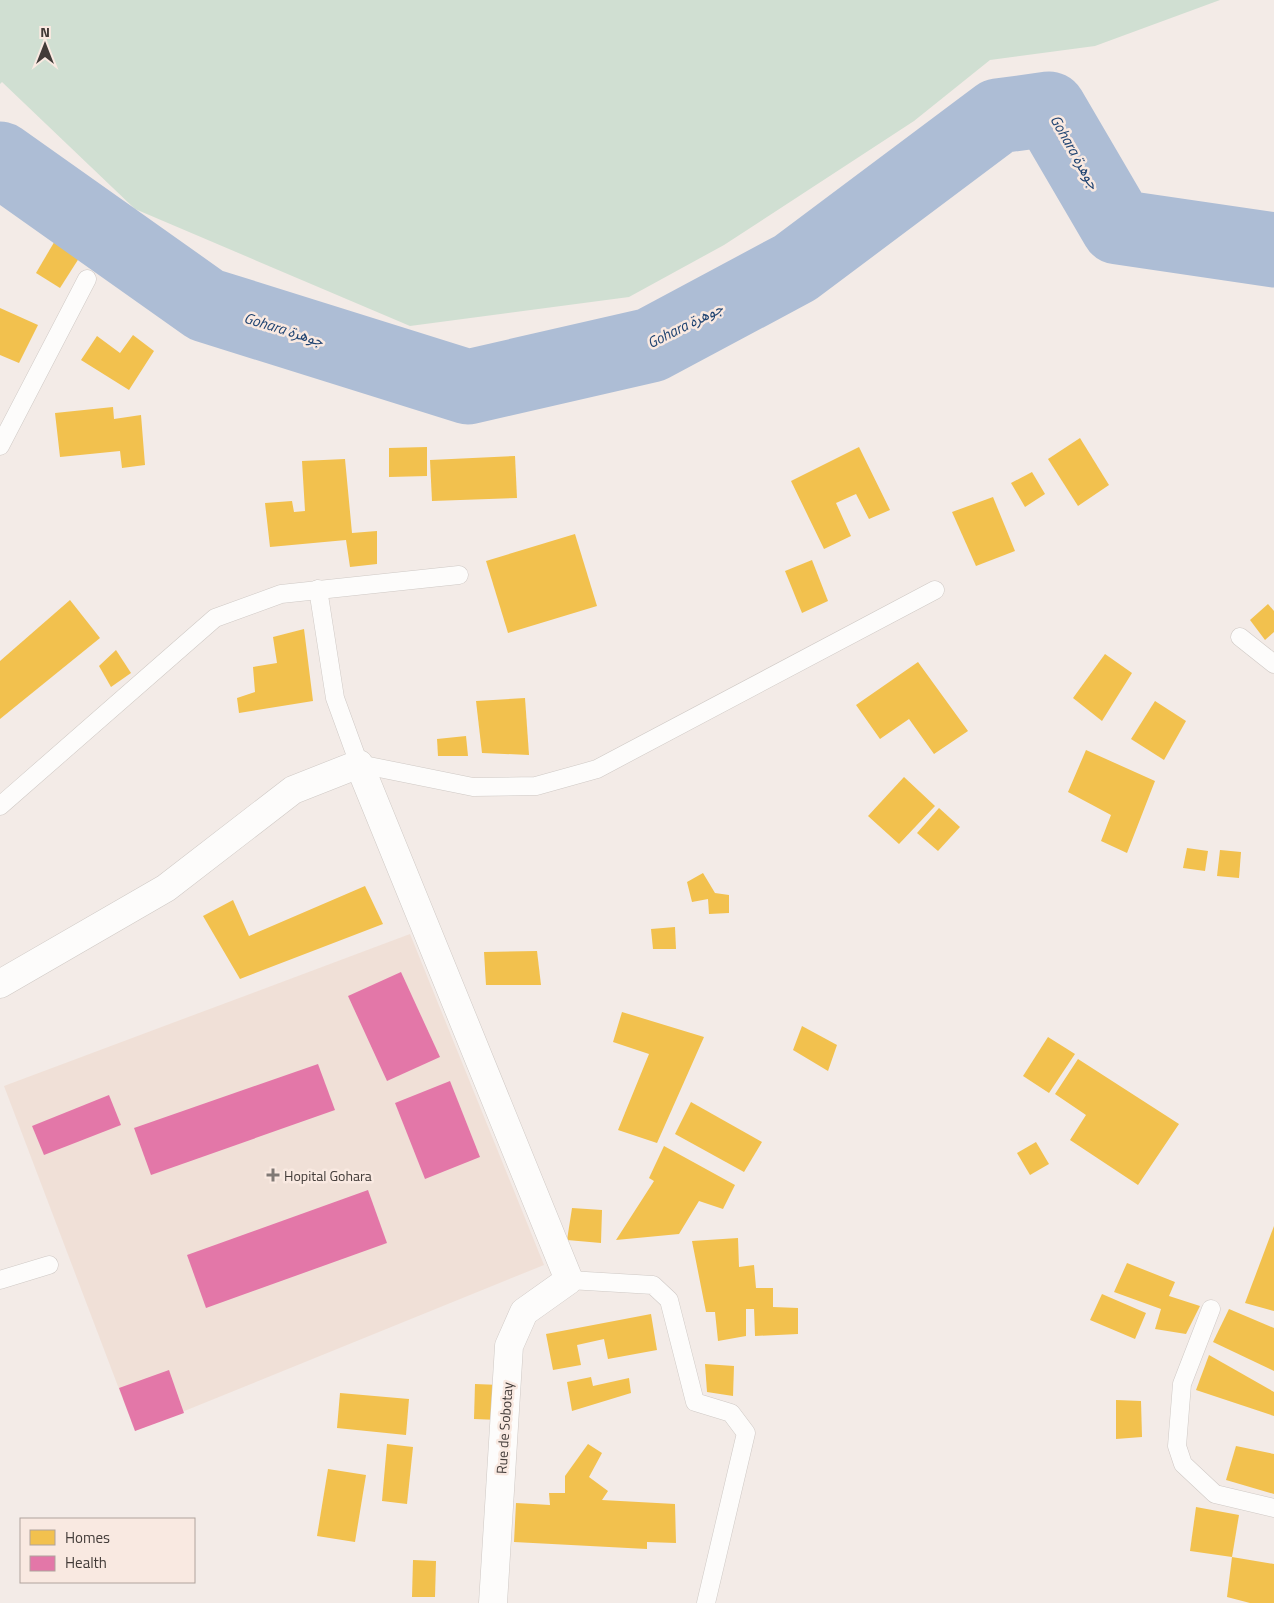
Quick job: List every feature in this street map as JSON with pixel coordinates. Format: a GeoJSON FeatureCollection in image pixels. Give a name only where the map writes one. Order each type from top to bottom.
{"type":"FeatureCollection","features":[{"type":"Feature","properties":{"kind":"street"},"geometry":{"type":"LineString","coordinates":[[0,984],[166,888],[293,790],[359,764],[570,1280]]}},
{"type":"Feature","properties":{"kind":"street","name":"Rue de Sobotay"},"geometry":{"type":"LineString","coordinates":[[493,1603],[509,1346],[524,1312],[570,1280]]}},
{"type":"Feature","properties":{"kind":"lane"},"geometry":{"type":"LineString","coordinates":[[0,446],[87,279]]}},
{"type":"Feature","properties":{"kind":"lane"},"geometry":{"type":"LineString","coordinates":[[0,806],[215,618],[281,594],[459,575]]}},
{"type":"Feature","properties":{"kind":"lane"},"geometry":{"type":"LineString","coordinates":[[318,589],[335,698],[359,764],[473,787],[536,786],[597,769],[935,590]]}},
{"type":"Feature","properties":{"kind":"lane"},"geometry":{"type":"LineString","coordinates":[[1240,637],[1274,664]]}},
{"type":"Feature","properties":{"kind":"lane"},"geometry":{"type":"LineString","coordinates":[[0,1280],[49,1265]]}},
{"type":"Feature","properties":{"kind":"lane"},"geometry":{"type":"LineString","coordinates":[[570,1280],[654,1285],[669,1300],[695,1402],[731,1413],[746,1433],[706,1603]]}},
{"type":"Feature","properties":{"kind":"lane"},"geometry":{"type":"LineString","coordinates":[[1211,1309],[1182,1384],[1177,1446],[1182,1464],[1215,1494],[1274,1508]]}},
{"type":"Feature","properties":{"kind":"shaded area","name":"Hopital Gohara"},"geometry":{"type":"Polygon","coordinates":[[[410,934],[544,1265],[135,1431],[4,1086],[410,934]]]}},
{"type":"Feature","properties":{"kind":"green space"},"geometry":{"type":"Polygon","coordinates":[[[0,0],[1220,0],[1095,46],[990,60],[914,121],[724,245],[629,297],[410,326],[135,209],[2,82],[0,84],[0,0]]]}},
{"type":"Feature","properties":{"kind":"building: Homes"},"geometry":{"type":"Polygon","coordinates":[[[56,239],[81,255],[60,288],[36,273],[56,239]]]}},
{"type":"Feature","properties":{"kind":"building: Homes"},"geometry":{"type":"Polygon","coordinates":[[[0,308],[38,325],[19,363],[0,355],[0,308]]]}},
{"type":"Feature","properties":{"kind":"building: Homes"},"geometry":{"type":"Polygon","coordinates":[[[133,335],[154,351],[129,390],[81,360],[97,336],[120,353],[133,335]]]}},
{"type":"Feature","properties":{"kind":"building: Homes"},"geometry":{"type":"Polygon","coordinates":[[[113,407],[114,419],[141,415],[145,465],[122,468],[120,451],[60,457],[55,413],[113,407]]]}},
{"type":"Feature","properties":{"kind":"building: Homes"},"geometry":{"type":"Polygon","coordinates":[[[1080,438],[1109,485],[1078,506],[1048,459],[1080,438]]]}},
{"type":"Feature","properties":{"kind":"building: Homes"},"geometry":{"type":"Polygon","coordinates":[[[427,447],[427,476],[389,477],[389,448],[427,447]]]}},
{"type":"Feature","properties":{"kind":"building: Homes"},"geometry":{"type":"Polygon","coordinates":[[[859,447],[890,510],[869,519],[856,494],[836,503],[851,536],[824,549],[791,481],[859,447]]]}},
{"type":"Feature","properties":{"kind":"building: Homes"},"geometry":{"type":"Polygon","coordinates":[[[515,456],[517,498],[432,501],[430,460],[515,456]]]}},
{"type":"Feature","properties":{"kind":"building: Homes"},"geometry":{"type":"Polygon","coordinates":[[[345,459],[352,533],[377,531],[377,564],[350,567],[346,540],[270,547],[265,503],[292,501],[294,512],[305,511],[302,461],[345,459]]]}},
{"type":"Feature","properties":{"kind":"building: Homes"},"geometry":{"type":"Polygon","coordinates":[[[1032,472],[1045,494],[1025,507],[1011,483],[1032,472]]]}},
{"type":"Feature","properties":{"kind":"building: Homes"},"geometry":{"type":"Polygon","coordinates":[[[993,497],[1015,551],[976,566],[952,512],[993,497]]]}},
{"type":"Feature","properties":{"kind":"building: Homes"},"geometry":{"type":"Polygon","coordinates":[[[575,534],[597,606],[508,633],[486,561],[575,534]]]}},
{"type":"Feature","properties":{"kind":"building: Homes"},"geometry":{"type":"Polygon","coordinates":[[[812,560],[828,601],[802,613],[785,571],[812,560]]]}},
{"type":"Feature","properties":{"kind":"building: Homes"},"geometry":{"type":"Polygon","coordinates":[[[70,600],[100,638],[0,719],[0,661],[70,600]]]}},
{"type":"Feature","properties":{"kind":"building: Homes"},"geometry":{"type":"Polygon","coordinates":[[[1268,604],[1274,611],[1274,632],[1265,640],[1250,620],[1268,604]]]}},
{"type":"Feature","properties":{"kind":"building: Homes"},"geometry":{"type":"Polygon","coordinates":[[[304,629],[313,701],[239,713],[237,698],[255,692],[253,667],[277,663],[273,637],[304,629]]]}},
{"type":"Feature","properties":{"kind":"building: Homes"},"geometry":{"type":"Polygon","coordinates":[[[116,650],[131,673],[111,687],[99,666],[116,650]]]}},
{"type":"Feature","properties":{"kind":"building: Homes"},"geometry":{"type":"Polygon","coordinates":[[[1105,654],[1132,673],[1102,721],[1073,698],[1105,654]]]}},
{"type":"Feature","properties":{"kind":"building: Homes"},"geometry":{"type":"Polygon","coordinates":[[[918,662],[968,731],[934,754],[909,719],[880,739],[856,705],[918,662]]]}},
{"type":"Feature","properties":{"kind":"building: Homes"},"geometry":{"type":"Polygon","coordinates":[[[525,698],[529,755],[482,753],[476,701],[525,698]]]}},
{"type":"Feature","properties":{"kind":"building: Homes"},"geometry":{"type":"Polygon","coordinates":[[[1155,701],[1186,721],[1164,760],[1131,739],[1155,701]]]}},
{"type":"Feature","properties":{"kind":"building: Homes"},"geometry":{"type":"Polygon","coordinates":[[[466,736],[468,756],[438,756],[437,739],[466,736]]]}},
{"type":"Feature","properties":{"kind":"building: Homes"},"geometry":{"type":"Polygon","coordinates":[[[1086,750],[1155,781],[1127,853],[1101,841],[1111,815],[1068,792],[1086,750]]]}},
{"type":"Feature","properties":{"kind":"building: Homes"},"geometry":{"type":"Polygon","coordinates":[[[904,777],[935,806],[899,844],[868,816],[904,777]]]}},
{"type":"Feature","properties":{"kind":"building: Homes"},"geometry":{"type":"Polygon","coordinates":[[[939,808],[960,827],[938,851],[917,833],[939,808]]]}},
{"type":"Feature","properties":{"kind":"building: Homes"},"geometry":{"type":"Polygon","coordinates":[[[1187,848],[1208,851],[1205,871],[1183,868],[1187,848]]]}},
{"type":"Feature","properties":{"kind":"building: Homes"},"geometry":{"type":"Polygon","coordinates":[[[1220,850],[1241,852],[1239,878],[1217,876],[1220,850]]]}},
{"type":"Feature","properties":{"kind":"building: Homes"},"geometry":{"type":"Polygon","coordinates":[[[703,873],[715,893],[729,895],[729,913],[709,914],[708,899],[692,902],[687,882],[703,873]]]}},
{"type":"Feature","properties":{"kind":"building: Homes"},"geometry":{"type":"Polygon","coordinates":[[[365,886],[383,924],[240,979],[203,916],[233,900],[249,936],[365,886]]]}},
{"type":"Feature","properties":{"kind":"building: Homes"},"geometry":{"type":"Polygon","coordinates":[[[675,927],[676,949],[653,949],[651,929],[675,927]]]}},
{"type":"Feature","properties":{"kind":"building: Homes"},"geometry":{"type":"Polygon","coordinates":[[[537,951],[541,985],[486,985],[484,952],[537,951]]]}},
{"type":"Feature","properties":{"kind":"building: Homes"},"geometry":{"type":"Polygon","coordinates":[[[622,1012],[704,1037],[657,1143],[618,1130],[649,1054],[613,1042],[622,1012]]]}},
{"type":"Feature","properties":{"kind":"building: Homes"},"geometry":{"type":"Polygon","coordinates":[[[802,1026],[837,1045],[828,1071],[793,1050],[802,1026]]]}},
{"type":"Feature","properties":{"kind":"building: Homes"},"geometry":{"type":"Polygon","coordinates":[[[1048,1037],[1075,1054],[1049,1093],[1023,1076],[1048,1037]]]}},
{"type":"Feature","properties":{"kind":"building: Homes"},"geometry":{"type":"Polygon","coordinates":[[[1078,1059],[1179,1124],[1138,1185],[1070,1140],[1086,1115],[1055,1094],[1078,1059]]]}},
{"type":"Feature","properties":{"kind":"building: Homes"},"geometry":{"type":"Polygon","coordinates":[[[691,1102],[762,1142],[744,1172],[675,1134],[691,1102]]]}},
{"type":"Feature","properties":{"kind":"building: Homes"},"geometry":{"type":"Polygon","coordinates":[[[1036,1142],[1049,1164],[1030,1175],[1017,1153],[1036,1142]]]}},
{"type":"Feature","properties":{"kind":"building: Homes"},"geometry":{"type":"Polygon","coordinates":[[[664,1146],[735,1185],[723,1209],[699,1201],[679,1234],[616,1240],[654,1181],[649,1178],[664,1146]]]}},
{"type":"Feature","properties":{"kind":"building: Homes"},"geometry":{"type":"Polygon","coordinates":[[[572,1208],[602,1210],[601,1243],[567,1240],[572,1208]]]}},
{"type":"Feature","properties":{"kind":"building: Homes"},"geometry":{"type":"Polygon","coordinates":[[[1274,1226],[1274,1311],[1245,1303],[1274,1226]]]}},
{"type":"Feature","properties":{"kind":"building: Homes"},"geometry":{"type":"Polygon","coordinates":[[[738,1238],[739,1267],[754,1265],[756,1288],[773,1288],[773,1307],[798,1308],[798,1334],[755,1336],[754,1309],[746,1309],[746,1336],[718,1341],[715,1312],[706,1312],[692,1241],[738,1238]]]}},
{"type":"Feature","properties":{"kind":"building: Homes"},"geometry":{"type":"Polygon","coordinates":[[[1127,1263],[1175,1282],[1169,1296],[1200,1306],[1186,1334],[1155,1329],[1161,1309],[1114,1292],[1127,1263]]]}},
{"type":"Feature","properties":{"kind":"building: Homes"},"geometry":{"type":"Polygon","coordinates":[[[1102,1294],[1146,1313],[1135,1339],[1090,1320],[1102,1294]]]}},
{"type":"Feature","properties":{"kind":"building: Homes"},"geometry":{"type":"Polygon","coordinates":[[[1229,1309],[1274,1328],[1274,1371],[1213,1342],[1229,1309]]]}},
{"type":"Feature","properties":{"kind":"building: Homes"},"geometry":{"type":"Polygon","coordinates":[[[651,1314],[657,1350],[608,1359],[604,1339],[577,1345],[581,1365],[553,1370],[546,1334],[651,1314]]]}},
{"type":"Feature","properties":{"kind":"building: Homes"},"geometry":{"type":"Polygon","coordinates":[[[1209,1355],[1274,1392],[1274,1416],[1196,1390],[1209,1355]]]}},
{"type":"Feature","properties":{"kind":"building: Homes"},"geometry":{"type":"Polygon","coordinates":[[[705,1364],[734,1366],[733,1396],[707,1392],[705,1364]]]}},
{"type":"Feature","properties":{"kind":"building: Homes"},"geometry":{"type":"Polygon","coordinates":[[[591,1377],[593,1386],[629,1378],[631,1393],[572,1411],[567,1382],[591,1377]]]}},
{"type":"Feature","properties":{"kind":"building: Homes"},"geometry":{"type":"Polygon","coordinates":[[[475,1384],[500,1385],[499,1420],[474,1419],[475,1384]]]}},
{"type":"Feature","properties":{"kind":"building: Homes"},"geometry":{"type":"Polygon","coordinates":[[[340,1393],[409,1399],[406,1435],[337,1428],[340,1393]]]}},
{"type":"Feature","properties":{"kind":"building: Homes"},"geometry":{"type":"Polygon","coordinates":[[[1116,1400],[1141,1401],[1142,1437],[1116,1439],[1116,1400]]]}},
{"type":"Feature","properties":{"kind":"building: Homes"},"geometry":{"type":"Polygon","coordinates":[[[387,1444],[413,1447],[407,1504],[382,1501],[387,1444]]]}},
{"type":"Feature","properties":{"kind":"building: Homes"},"geometry":{"type":"Polygon","coordinates":[[[588,1444],[602,1453],[589,1477],[608,1491],[602,1500],[675,1504],[676,1543],[647,1542],[647,1549],[514,1542],[516,1503],[550,1505],[549,1493],[565,1493],[565,1476],[588,1444]]]}},
{"type":"Feature","properties":{"kind":"building: Homes"},"geometry":{"type":"Polygon","coordinates":[[[1236,1446],[1274,1454],[1274,1494],[1226,1480],[1236,1446]]]}},
{"type":"Feature","properties":{"kind":"building: Homes"},"geometry":{"type":"Polygon","coordinates":[[[328,1469],[366,1475],[355,1542],[317,1536],[328,1469]]]}},
{"type":"Feature","properties":{"kind":"building: Homes"},"geometry":{"type":"Polygon","coordinates":[[[1196,1507],[1239,1515],[1232,1557],[1190,1551],[1196,1507]]]}},
{"type":"Feature","properties":{"kind":"building: Homes"},"geometry":{"type":"Polygon","coordinates":[[[1232,1557],[1274,1564],[1274,1603],[1250,1603],[1227,1597],[1232,1557]]]}},
{"type":"Feature","properties":{"kind":"building: Homes"},"geometry":{"type":"Polygon","coordinates":[[[413,1560],[436,1561],[435,1597],[412,1597],[413,1560]]]}},
{"type":"Feature","properties":{"kind":"building: Health"},"geometry":{"type":"Polygon","coordinates":[[[401,972],[440,1057],[387,1081],[348,996],[401,972]]]}},
{"type":"Feature","properties":{"kind":"building: Health"},"geometry":{"type":"Polygon","coordinates":[[[318,1064],[335,1110],[151,1175],[134,1128],[318,1064]]]}},
{"type":"Feature","properties":{"kind":"building: Health"},"geometry":{"type":"Polygon","coordinates":[[[450,1081],[480,1157],[425,1179],[395,1103],[450,1081]]]}},
{"type":"Feature","properties":{"kind":"building: Health"},"geometry":{"type":"Polygon","coordinates":[[[109,1095],[121,1125],[44,1155],[32,1126],[109,1095]]]}},
{"type":"Feature","properties":{"kind":"building: Health"},"geometry":{"type":"Polygon","coordinates":[[[368,1190],[387,1243],[206,1308],[187,1255],[368,1190]]]}},
{"type":"Feature","properties":{"kind":"building: Health"},"geometry":{"type":"Polygon","coordinates":[[[169,1370],[184,1413],[135,1431],[119,1388],[169,1370]]]}},
{"type":"Feature","properties":{"kind":"waterway","name":"Gohara جوهرة"},"geometry":{"type":"LineString","coordinates":[[0,159],[206,305],[468,387],[651,345],[795,268],[998,116],[1049,109],[1118,227],[1274,250]]}},
{"type":"Feature","properties":{"kind":"place","name":"Hopital Gohara"},"geometry":{"type":"Point","coordinates":[273,1175]}}]}
